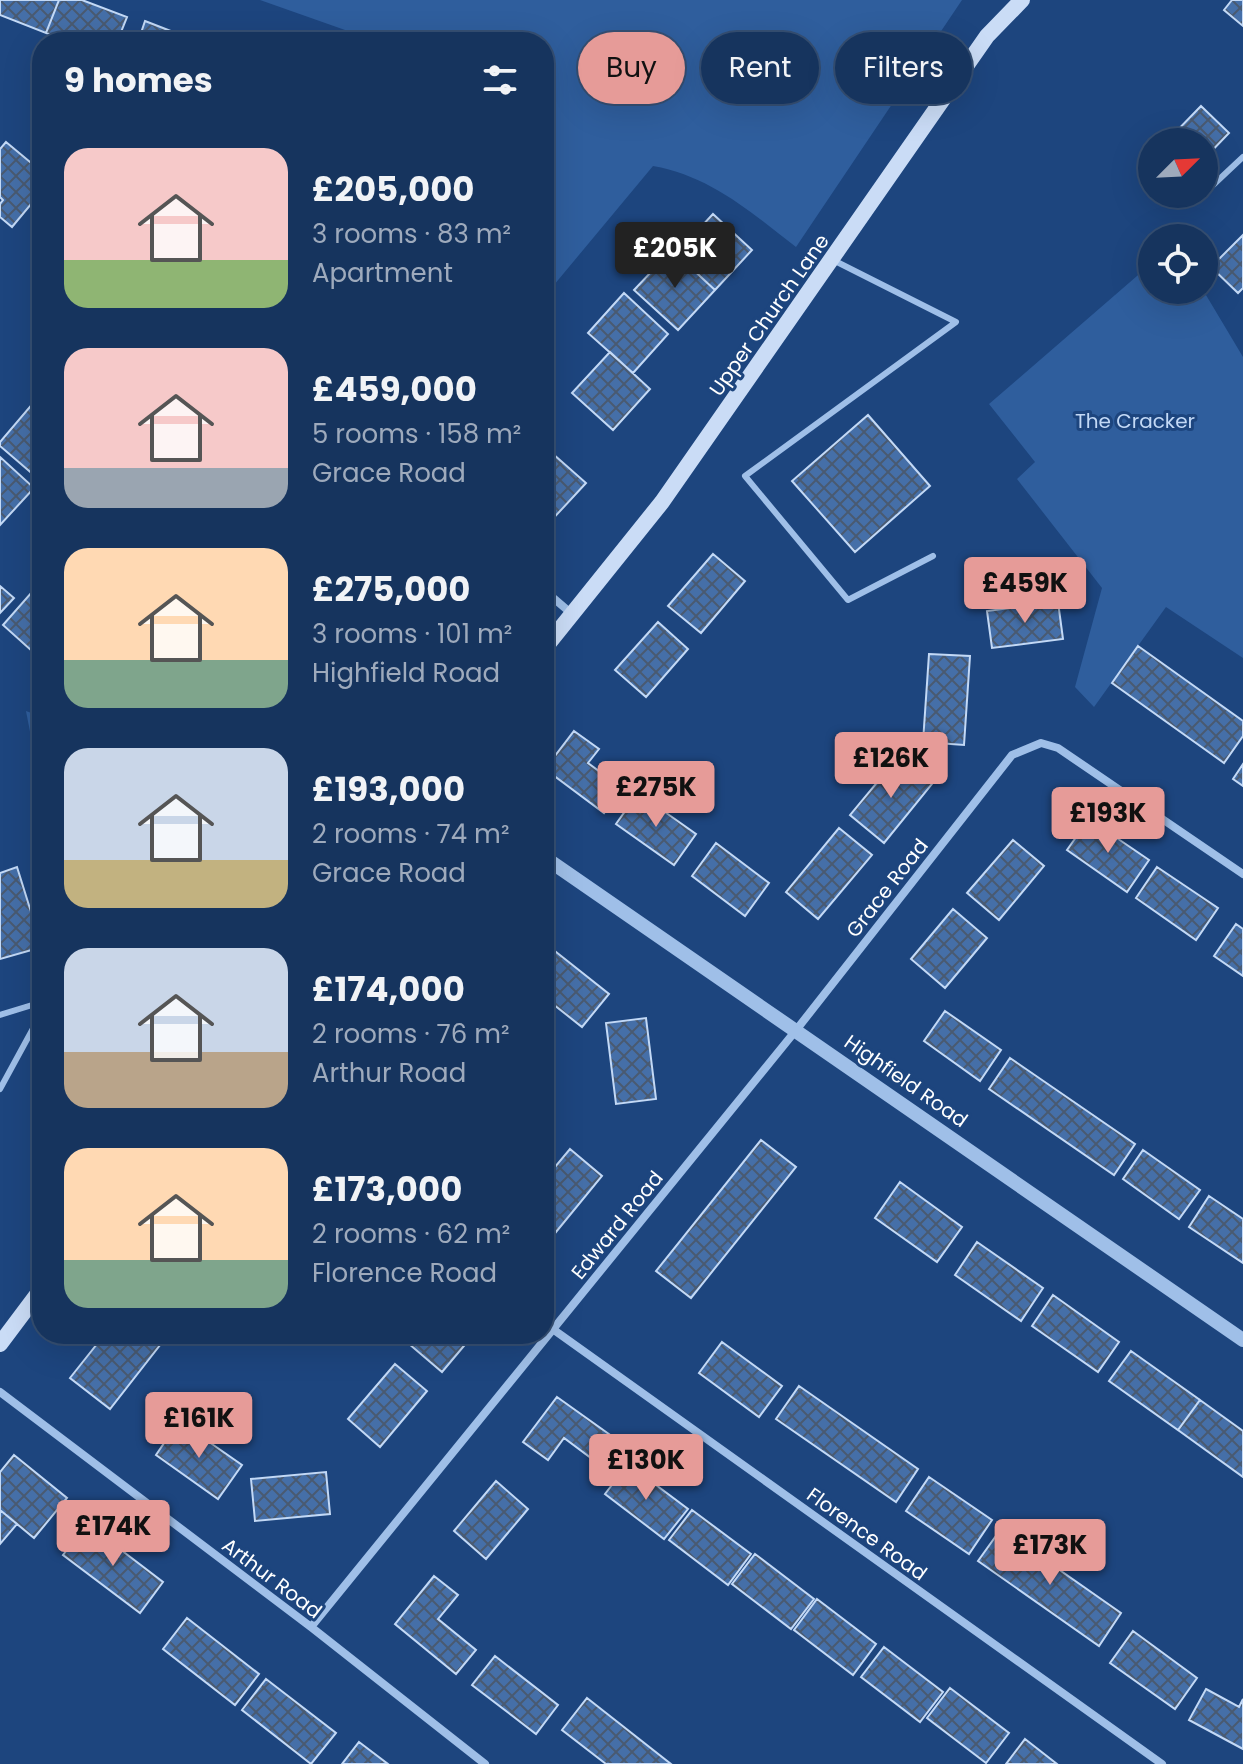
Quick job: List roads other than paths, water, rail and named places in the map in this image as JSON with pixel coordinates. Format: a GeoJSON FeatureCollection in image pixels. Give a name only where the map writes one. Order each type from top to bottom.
{"type":"FeatureCollection","features":[{"type":"Feature","properties":{"kind":"main road","name":"Upper Church Lane"},"geometry":{"type":"LineString","coordinates":[[554,636],[662,502],[987,36],[1022,0]]}},
{"type":"Feature","properties":{"kind":"main road"},"geometry":{"type":"LineString","coordinates":[[0,1344],[32,1301]]}},
{"type":"Feature","properties":{"kind":"street"},"geometry":{"type":"LineString","coordinates":[[554,599],[572,614]]}},
{"type":"Feature","properties":{"kind":"street","name":"Grace Road"},"geometry":{"type":"LineString","coordinates":[[797,1029],[1012,755],[1041,743],[1058,748],[1243,874]]}},
{"type":"Feature","properties":{"kind":"street","name":"Highfield Road"},"geometry":{"type":"LineString","coordinates":[[554,864],[1243,1340]]}},
{"type":"Feature","properties":{"kind":"street","name":"Edward Road"},"geometry":{"type":"LineString","coordinates":[[554,1330],[797,1029]]}},
{"type":"Feature","properties":{"kind":"street","name":"Florence Road"},"geometry":{"type":"LineString","coordinates":[[554,1330],[1162,1764]]}},
{"type":"Feature","properties":{"kind":"street","name":"Edward Road"},"geometry":{"type":"LineString","coordinates":[[311,1627],[543,1344]]}},
{"type":"Feature","properties":{"kind":"street","name":"Arthur Road"},"geometry":{"type":"LineString","coordinates":[[0,1392],[311,1627],[485,1764]]}},
{"type":"Feature","properties":{"kind":"lane"},"geometry":{"type":"LineString","coordinates":[[1218,180],[1243,157]]}},
{"type":"Feature","properties":{"kind":"lane"},"geometry":{"type":"LineString","coordinates":[[833,260],[956,322],[745,476],[848,600],[933,556]]}},
{"type":"Feature","properties":{"kind":"lane"},"geometry":{"type":"LineString","coordinates":[[0,1015],[32,1005]]}},
{"type":"Feature","properties":{"kind":"lane"},"geometry":{"type":"LineString","coordinates":[[0,1089],[32,1030]]}},
{"type":"Feature","properties":{"kind":"park label","name":"The Cracker"},"geometry":{"type":"Point","coordinates":[1135,421]}}]}
